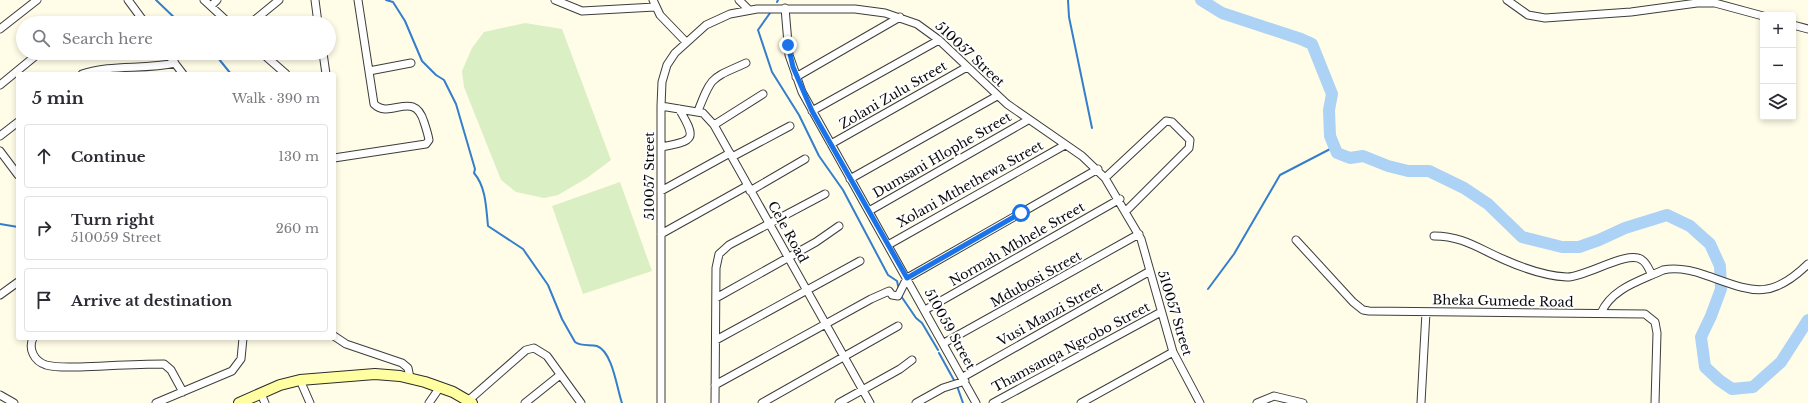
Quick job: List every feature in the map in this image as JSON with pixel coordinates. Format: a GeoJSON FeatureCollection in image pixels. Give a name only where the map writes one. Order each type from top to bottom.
{"type":"FeatureCollection","features":[{"type":"Feature","properties":{"kind":"street"},"geometry":{"type":"LineString","coordinates":[[17,16],[37,0]]}},
{"type":"Feature","properties":{"kind":"street"},"geometry":{"type":"LineString","coordinates":[[128,0],[140,16]]}},
{"type":"Feature","properties":{"kind":"street"},"geometry":{"type":"LineString","coordinates":[[204,0],[222,16]]}},
{"type":"Feature","properties":{"kind":"street"},"geometry":{"type":"LineString","coordinates":[[211,6],[217,0]]}},
{"type":"Feature","properties":{"kind":"street"},"geometry":{"type":"LineString","coordinates":[[259,16],[278,0]]}},
{"type":"Feature","properties":{"kind":"street"},"geometry":{"type":"LineString","coordinates":[[315,0],[317,16]]}},
{"type":"Feature","properties":{"kind":"street"},"geometry":{"type":"LineString","coordinates":[[336,158],[426,144],[429,140],[422,117],[417,109],[409,106],[380,108],[374,104],[358,0]]}},
{"type":"Feature","properties":{"kind":"street"},"geometry":{"type":"LineString","coordinates":[[555,0],[582,11],[654,3],[660,15],[686,42]]}},
{"type":"Feature","properties":{"kind":"street"},"geometry":{"type":"LineString","coordinates":[[739,0],[749,10]]}},
{"type":"Feature","properties":{"kind":"street"},"geometry":{"type":"LineString","coordinates":[[801,8],[802,0]]}},
{"type":"Feature","properties":{"kind":"street"},"geometry":{"type":"LineString","coordinates":[[1507,0],[1528,15],[1545,18],[1631,12],[1687,2],[1715,4],[1760,15]]}},
{"type":"Feature","properties":{"kind":"street","name":"510057 Street"},"geometry":{"type":"LineString","coordinates":[[661,403],[661,106],[664,73],[667,65],[686,42],[706,25],[718,18],[749,10],[785,8],[855,9],[900,17],[916,24],[939,40],[997,96],[1028,120],[1098,168],[1120,199],[1139,234],[1144,247],[1173,352],[1200,403]]}},
{"type":"Feature","properties":{"kind":"street","name":"510059 Street"},"geometry":{"type":"LineString","coordinates":[[785,8],[788,50],[796,77],[812,111],[944,343],[976,403]]}},
{"type":"Feature","properties":{"kind":"street"},"geometry":{"type":"LineString","coordinates":[[0,29],[16,16]]}},
{"type":"Feature","properties":{"kind":"street"},"geometry":{"type":"LineString","coordinates":[[796,77],[900,17]]}},
{"type":"Feature","properties":{"kind":"street"},"geometry":{"type":"LineString","coordinates":[[1796,26],[1808,29]]}},
{"type":"Feature","properties":{"kind":"street"},"geometry":{"type":"LineString","coordinates":[[812,111],[939,40]]}},
{"type":"Feature","properties":{"kind":"street"},"geometry":{"type":"LineString","coordinates":[[17,72],[31,60]]}},
{"type":"Feature","properties":{"kind":"street"},"geometry":{"type":"LineString","coordinates":[[173,60],[182,72]]}},
{"type":"Feature","properties":{"kind":"street"},"geometry":{"type":"LineString","coordinates":[[270,60],[284,72]]}},
{"type":"Feature","properties":{"kind":"street"},"geometry":{"type":"LineString","coordinates":[[324,60],[326,72]]}},
{"type":"Feature","properties":{"kind":"street"},"geometry":{"type":"LineString","coordinates":[[92,72],[164,66],[175,63]]}},
{"type":"Feature","properties":{"kind":"street"},"geometry":{"type":"LineString","coordinates":[[369,71],[412,63]]}},
{"type":"Feature","properties":{"kind":"street"},"geometry":{"type":"LineString","coordinates":[[661,106],[698,111],[707,87],[713,79],[746,63]]}},
{"type":"Feature","properties":{"kind":"street","name":"Zolani Zulu Street"},"geometry":{"type":"LineString","coordinates":[[831,144],[967,67]]}},
{"type":"Feature","properties":{"kind":"street"},"geometry":{"type":"LineString","coordinates":[[0,86],[16,72]]}},
{"type":"Feature","properties":{"kind":"street"},"geometry":{"type":"LineString","coordinates":[[714,125],[763,94]]}},
{"type":"Feature","properties":{"kind":"street"},"geometry":{"type":"LineString","coordinates":[[850,178],[997,96]]}},
{"type":"Feature","properties":{"kind":"street"},"geometry":{"type":"LineString","coordinates":[[661,147],[686,141],[690,136],[690,129],[679,109]]}},
{"type":"Feature","properties":{"kind":"street","name":"Cele Road"},"geometry":{"type":"LineString","coordinates":[[698,111],[705,115],[714,125],[870,403]]}},
{"type":"Feature","properties":{"kind":"street","name":"Dumsani Hlophe Street"},"geometry":{"type":"LineString","coordinates":[[869,211],[1028,120]]}},
{"type":"Feature","properties":{"kind":"street"},"geometry":{"type":"LineString","coordinates":[[1105,178],[1166,121],[1172,122],[1190,140],[1189,148],[1126,210]]}},
{"type":"Feature","properties":{"kind":"street"},"geometry":{"type":"LineString","coordinates":[[0,136],[16,124]]}},
{"type":"Feature","properties":{"kind":"street"},"geometry":{"type":"LineString","coordinates":[[661,191],[790,126]]}},
{"type":"Feature","properties":{"kind":"street","name":"Xolani Mthethewa Street"},"geometry":{"type":"LineString","coordinates":[[888,245],[1065,145]]}},
{"type":"Feature","properties":{"kind":"street"},"geometry":{"type":"LineString","coordinates":[[0,151],[16,172]]}},
{"type":"Feature","properties":{"kind":"street"},"geometry":{"type":"LineString","coordinates":[[661,234],[805,160]]}},
{"type":"Feature","properties":{"kind":"street"},"geometry":{"type":"LineString","coordinates":[[715,385],[825,324],[889,291],[892,295],[898,296],[907,278],[1098,168]]}},
{"type":"Feature","properties":{"kind":"street"},"geometry":{"type":"LineString","coordinates":[[715,403],[716,268],[719,254],[729,245],[825,194]]}},
{"type":"Feature","properties":{"kind":"street","name":"Normah Mbhele Street"},"geometry":{"type":"LineString","coordinates":[[925,310],[1120,199]]}},
{"type":"Feature","properties":{"kind":"street"},"geometry":{"type":"LineString","coordinates":[[716,298],[788,258],[839,226]]}},
{"type":"Feature","properties":{"kind":"street","name":"Mdubosi Street"},"geometry":{"type":"LineString","coordinates":[[944,343],[1139,234]]}},
{"type":"Feature","properties":{"kind":"street"},"geometry":{"type":"LineString","coordinates":[[1434,236],[1465,240],[1514,264],[1561,276],[1580,276],[1602,266],[1635,257],[1642,259],[1652,275]]}},
{"type":"Feature","properties":{"kind":"street","name":"Bheka Gumede Road"},"geometry":{"type":"LineString","coordinates":[[1296,240],[1337,285],[1363,310],[1645,314],[1655,322],[1658,341],[1655,403]]}},
{"type":"Feature","properties":{"kind":"street"},"geometry":{"type":"LineString","coordinates":[[716,340],[860,261]]}},
{"type":"Feature","properties":{"kind":"street"},"geometry":{"type":"LineString","coordinates":[[1601,313],[1605,304],[1614,294],[1663,270],[1678,268],[1751,290],[1766,290],[1789,280],[1808,264]]}},
{"type":"Feature","properties":{"kind":"street","name":"Vusi Manzi Street"},"geometry":{"type":"LineString","coordinates":[[916,403],[943,388],[964,379],[1150,271]]}},
{"type":"Feature","properties":{"kind":"street"},"geometry":{"type":"LineString","coordinates":[[0,295],[16,283]]}},
{"type":"Feature","properties":{"kind":"street","name":"Thamsanqa Ngcobo Street"},"geometry":{"type":"LineString","coordinates":[[993,403],[1161,312]]}},
{"type":"Feature","properties":{"kind":"street"},"geometry":{"type":"LineString","coordinates":[[1422,403],[1426,312]]}},
{"type":"Feature","properties":{"kind":"street"},"geometry":{"type":"LineString","coordinates":[[762,403],[898,326]]}},
{"type":"Feature","properties":{"kind":"street"},"geometry":{"type":"LineString","coordinates":[[336,337],[346,344],[402,364],[408,368],[410,378]]}},
{"type":"Feature","properties":{"kind":"street"},"geometry":{"type":"LineString","coordinates":[[33,340],[31,348],[34,355],[37,360],[47,365],[98,366],[164,364],[172,370],[183,392]]}},
{"type":"Feature","properties":{"kind":"street"},"geometry":{"type":"LineString","coordinates":[[156,403],[226,374],[235,368],[241,359],[243,340]]}},
{"type":"Feature","properties":{"kind":"street"},"geometry":{"type":"LineString","coordinates":[[239,403],[263,398],[280,386],[300,380],[375,374],[410,378],[440,387],[470,402],[530,348],[536,348],[547,356],[581,403]]}},
{"type":"Feature","properties":{"kind":"street"},"geometry":{"type":"LineString","coordinates":[[1081,403],[1173,352]]}},
{"type":"Feature","properties":{"kind":"street"},"geometry":{"type":"LineString","coordinates":[[839,403],[900,369],[912,360]]}},
{"type":"Feature","properties":{"kind":"street"},"geometry":{"type":"LineString","coordinates":[[526,403],[560,375]]}},
{"type":"Feature","properties":{"kind":"street"},"geometry":{"type":"LineString","coordinates":[[300,380],[310,403]]}},
{"type":"Feature","properties":{"kind":"street"},"geometry":{"type":"LineString","coordinates":[[429,403],[440,387]]}},
{"type":"Feature","properties":{"kind":"street"},"geometry":{"type":"LineString","coordinates":[[0,395],[14,403]]}},
{"type":"Feature","properties":{"kind":"street"},"geometry":{"type":"LineString","coordinates":[[1257,403],[1274,396],[1303,403]]}},
{"type":"Feature","properties":{"kind":"green space"},"geometry":{"type":"Polygon","coordinates":[[[525,23],[562,29],[611,160],[587,178],[558,195],[544,198],[516,192],[501,180],[464,87],[462,71],[472,48],[484,32],[525,23]]]}},
{"type":"Feature","properties":{"kind":"green space"},"geometry":{"type":"Polygon","coordinates":[[[620,182],[652,271],[583,294],[552,206],[620,182]]]}},
{"type":"Feature","properties":{"kind":"waterway"},"geometry":{"type":"LineString","coordinates":[[156,0],[173,16]]}},
{"type":"Feature","properties":{"kind":"waterway"},"geometry":{"type":"LineString","coordinates":[[386,0],[393,2],[405,21],[422,61],[436,75],[444,80],[456,104],[475,169],[474,173],[483,191],[488,226],[523,249],[548,285],[562,319],[575,342],[597,346],[607,356],[614,372],[622,403]]}},
{"type":"Feature","properties":{"kind":"waterway"},"geometry":{"type":"LineString","coordinates":[[1068,0],[1069,17],[1092,128]]}},
{"type":"Feature","properties":{"kind":"waterway"},"geometry":{"type":"LineString","coordinates":[[1201,0],[1222,13],[1312,44],[1332,94],[1329,110],[1330,136],[1337,153],[1350,158],[1363,156],[1388,166],[1408,171],[1429,171],[1464,188],[1488,204],[1522,237],[1562,247],[1579,247],[1625,228],[1667,215],[1690,226],[1710,244],[1720,266],[1721,289],[1701,337],[1705,367],[1719,380],[1732,389],[1753,387],[1781,362],[1808,320]]}},
{"type":"Feature","properties":{"kind":"waterway"},"geometry":{"type":"LineString","coordinates":[[770,13],[758,30],[772,72],[799,115],[819,156],[843,190],[888,275],[897,281],[899,290]]}},
{"type":"Feature","properties":{"kind":"waterway"},"geometry":{"type":"LineString","coordinates":[[220,60],[229,72]]}},
{"type":"Feature","properties":{"kind":"waterway"},"geometry":{"type":"LineString","coordinates":[[1208,289],[1234,254],[1280,175],[1334,147]]}},
{"type":"Feature","properties":{"kind":"waterway"},"geometry":{"type":"LineString","coordinates":[[0,224],[16,227]]}},
{"type":"Feature","properties":{"kind":"waterway"},"geometry":{"type":"LineString","coordinates":[[901,296],[916,318],[922,323],[938,350]]}},
{"type":"Feature","properties":{"kind":"waterway"},"geometry":{"type":"LineString","coordinates":[[939,353],[955,382]]}},
{"type":"Feature","properties":{"kind":"waterway"},"geometry":{"type":"LineString","coordinates":[[957,386],[963,403]]}},
{"type":"Feature","properties":{"kind":"route"},"geometry":{"type":"LineString","coordinates":[[788,45],[789,56],[802,92],[907,278],[1021,213]]}}]}
